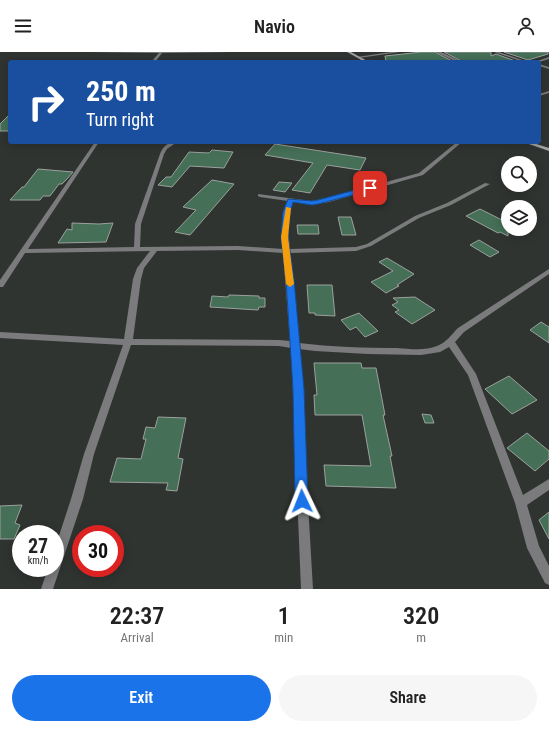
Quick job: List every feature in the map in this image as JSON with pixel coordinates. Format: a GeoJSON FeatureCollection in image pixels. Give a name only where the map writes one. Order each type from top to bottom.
{"type":"FeatureCollection","features":[{"type":"Feature","properties":{"kind":"main road"},"geometry":{"type":"LineString","coordinates":[[343,52],[357,60]]}},
{"type":"Feature","properties":{"kind":"main road"},"geometry":{"type":"LineString","coordinates":[[349,52],[364,60]]}},
{"type":"Feature","properties":{"kind":"main road"},"geometry":{"type":"LineString","coordinates":[[532,144],[549,150]]}},
{"type":"Feature","properties":{"kind":"street"},"geometry":{"type":"LineString","coordinates":[[93,52],[232,52]]}},
{"type":"Feature","properties":{"kind":"street"},"geometry":{"type":"LineString","coordinates":[[155,60],[161,52]]}},
{"type":"Feature","properties":{"kind":"street"},"geometry":{"type":"LineString","coordinates":[[359,57],[398,52]]}},
{"type":"Feature","properties":{"kind":"street"},"geometry":{"type":"LineString","coordinates":[[438,52],[456,60]]}},
{"type":"Feature","properties":{"kind":"street"},"geometry":{"type":"LineString","coordinates":[[496,52],[520,60]]}},
{"type":"Feature","properties":{"kind":"street"},"geometry":{"type":"LineString","coordinates":[[0,285],[96,144]]}},
{"type":"Feature","properties":{"kind":"street"},"geometry":{"type":"LineString","coordinates":[[137,250],[138,224],[162,154],[165,148],[172,144]]}},
{"type":"Feature","properties":{"kind":"street"},"geometry":{"type":"LineString","coordinates":[[260,195],[312,203],[318,202],[420,174],[458,144]]}},
{"type":"Feature","properties":{"kind":"street"},"geometry":{"type":"LineString","coordinates":[[23,251],[238,248],[286,251],[356,249],[369,245],[416,218],[449,204],[487,184]]}},
{"type":"Feature","properties":{"kind":"street"},"geometry":{"type":"LineString","coordinates":[[291,200],[287,212],[285,237],[290,280],[298,389],[307,589]]}},
{"type":"Feature","properties":{"kind":"street"},"geometry":{"type":"LineString","coordinates":[[64,539],[89,454],[128,342],[137,279],[141,268],[155,250]]}},
{"type":"Feature","properties":{"kind":"street"},"geometry":{"type":"LineString","coordinates":[[0,335],[128,342],[231,342],[294,344],[315,348],[421,352],[440,349],[450,342],[461,330],[549,271]]}},
{"type":"Feature","properties":{"kind":"street"},"geometry":{"type":"LineString","coordinates":[[450,342],[472,374],[521,503],[533,548],[549,579]]}},
{"type":"Feature","properties":{"kind":"street"},"geometry":{"type":"LineString","coordinates":[[521,503],[549,484]]}},
{"type":"Feature","properties":{"kind":"street"},"geometry":{"type":"LineString","coordinates":[[47,589],[51,577]]}},
{"type":"Feature","properties":{"kind":"building"},"geometry":{"type":"Polygon","coordinates":[[[435,52],[450,60],[386,60],[385,56],[435,52]]]}},
{"type":"Feature","properties":{"kind":"building"},"geometry":{"type":"Polygon","coordinates":[[[444,52],[491,52],[491,56],[496,54],[512,60],[459,60],[444,52]]]}},
{"type":"Feature","properties":{"kind":"building"},"geometry":{"type":"Polygon","coordinates":[[[504,52],[548,52],[548,54],[528,60],[504,52]]]}},
{"type":"Feature","properties":{"kind":"building"},"geometry":{"type":"Polygon","coordinates":[[[8,116],[8,131],[0,131],[0,124],[8,116]]]}},
{"type":"Feature","properties":{"kind":"building"},"geometry":{"type":"Polygon","coordinates":[[[275,144],[366,158],[360,170],[327,165],[310,193],[292,190],[313,163],[265,155],[275,144]]]}},
{"type":"Feature","properties":{"kind":"building"},"geometry":{"type":"Polygon","coordinates":[[[212,150],[233,152],[224,168],[190,166],[172,187],[158,185],[166,177],[171,177],[189,152],[209,153],[212,150]]]}},
{"type":"Feature","properties":{"kind":"building"},"geometry":{"type":"Polygon","coordinates":[[[38,169],[73,172],[62,184],[59,184],[50,196],[43,196],[40,200],[10,200],[22,187],[24,187],[38,169]]]}},
{"type":"Feature","properties":{"kind":"building"},"geometry":{"type":"Polygon","coordinates":[[[212,180],[234,184],[190,235],[175,232],[196,210],[183,207],[212,180]]]}},
{"type":"Feature","properties":{"kind":"building"},"geometry":{"type":"Polygon","coordinates":[[[279,182],[292,183],[285,192],[273,190],[279,182]]]}},
{"type":"Feature","properties":{"kind":"building"},"geometry":{"type":"Polygon","coordinates":[[[480,209],[501,220],[501,232],[498,233],[466,216],[480,209]]]}},
{"type":"Feature","properties":{"kind":"building"},"geometry":{"type":"Polygon","coordinates":[[[338,217],[351,217],[356,235],[342,235],[338,217]]]}},
{"type":"Feature","properties":{"kind":"building"},"geometry":{"type":"Polygon","coordinates":[[[72,223],[113,223],[106,242],[58,243],[67,229],[72,230],[72,223]]]}},
{"type":"Feature","properties":{"kind":"building"},"geometry":{"type":"Polygon","coordinates":[[[297,225],[318,225],[319,234],[298,234],[297,225]]]}},
{"type":"Feature","properties":{"kind":"building"},"geometry":{"type":"Polygon","coordinates":[[[479,240],[499,252],[490,257],[470,245],[479,240]]]}},
{"type":"Feature","properties":{"kind":"building"},"geometry":{"type":"Polygon","coordinates":[[[387,258],[414,274],[397,285],[399,286],[386,293],[371,282],[393,271],[379,262],[387,258]]]}},
{"type":"Feature","properties":{"kind":"building"},"geometry":{"type":"Polygon","coordinates":[[[307,285],[332,285],[335,316],[315,315],[315,313],[309,313],[307,285]]]}},
{"type":"Feature","properties":{"kind":"building"},"geometry":{"type":"Polygon","coordinates":[[[229,295],[259,296],[259,298],[265,298],[265,307],[259,307],[258,310],[210,307],[212,296],[228,297],[229,295]]]}},
{"type":"Feature","properties":{"kind":"building"},"geometry":{"type":"Polygon","coordinates":[[[415,297],[435,310],[412,324],[395,312],[399,310],[392,305],[398,302],[393,298],[415,297]]]}},
{"type":"Feature","properties":{"kind":"building"},"geometry":{"type":"Polygon","coordinates":[[[359,313],[378,331],[365,337],[356,327],[350,330],[341,320],[359,313]]]}},
{"type":"Feature","properties":{"kind":"building"},"geometry":{"type":"Polygon","coordinates":[[[541,322],[549,327],[549,343],[530,330],[541,322]]]}},
{"type":"Feature","properties":{"kind":"building"},"geometry":{"type":"Polygon","coordinates":[[[314,363],[361,363],[362,368],[376,368],[385,415],[383,415],[392,456],[390,456],[396,488],[326,486],[324,465],[371,466],[362,415],[315,415],[314,395],[317,395],[314,363]]]}},
{"type":"Feature","properties":{"kind":"building"},"geometry":{"type":"Polygon","coordinates":[[[509,376],[537,400],[512,414],[485,389],[509,376]]]}},
{"type":"Feature","properties":{"kind":"building"},"geometry":{"type":"Polygon","coordinates":[[[422,414],[431,415],[434,423],[425,423],[422,414]]]}},
{"type":"Feature","properties":{"kind":"building"},"geometry":{"type":"Polygon","coordinates":[[[158,417],[186,418],[178,458],[183,459],[177,491],[166,490],[168,483],[110,482],[117,458],[141,459],[146,439],[143,439],[146,427],[155,428],[158,417]]]}},
{"type":"Feature","properties":{"kind":"building"},"geometry":{"type":"Polygon","coordinates":[[[527,433],[549,451],[549,459],[535,471],[507,448],[527,433]]]}},
{"type":"Feature","properties":{"kind":"building"},"geometry":{"type":"Polygon","coordinates":[[[22,505],[15,523],[20,525],[12,525],[12,539],[0,539],[0,506],[22,505]]]}},
{"type":"Feature","properties":{"kind":"building"},"geometry":{"type":"Polygon","coordinates":[[[549,512],[549,539],[539,520],[549,512]]]}},
{"type":"Feature","properties":{"kind":"slow traffic"},"geometry":{"type":"LineString","coordinates":[[288,208],[285,237],[290,284]]}},
{"type":"Feature","properties":{"kind":"route"},"geometry":{"type":"LineString","coordinates":[[302,501],[298,389],[290,280],[285,237],[287,212],[291,200],[312,203],[329,200],[370,188]]}}]}
